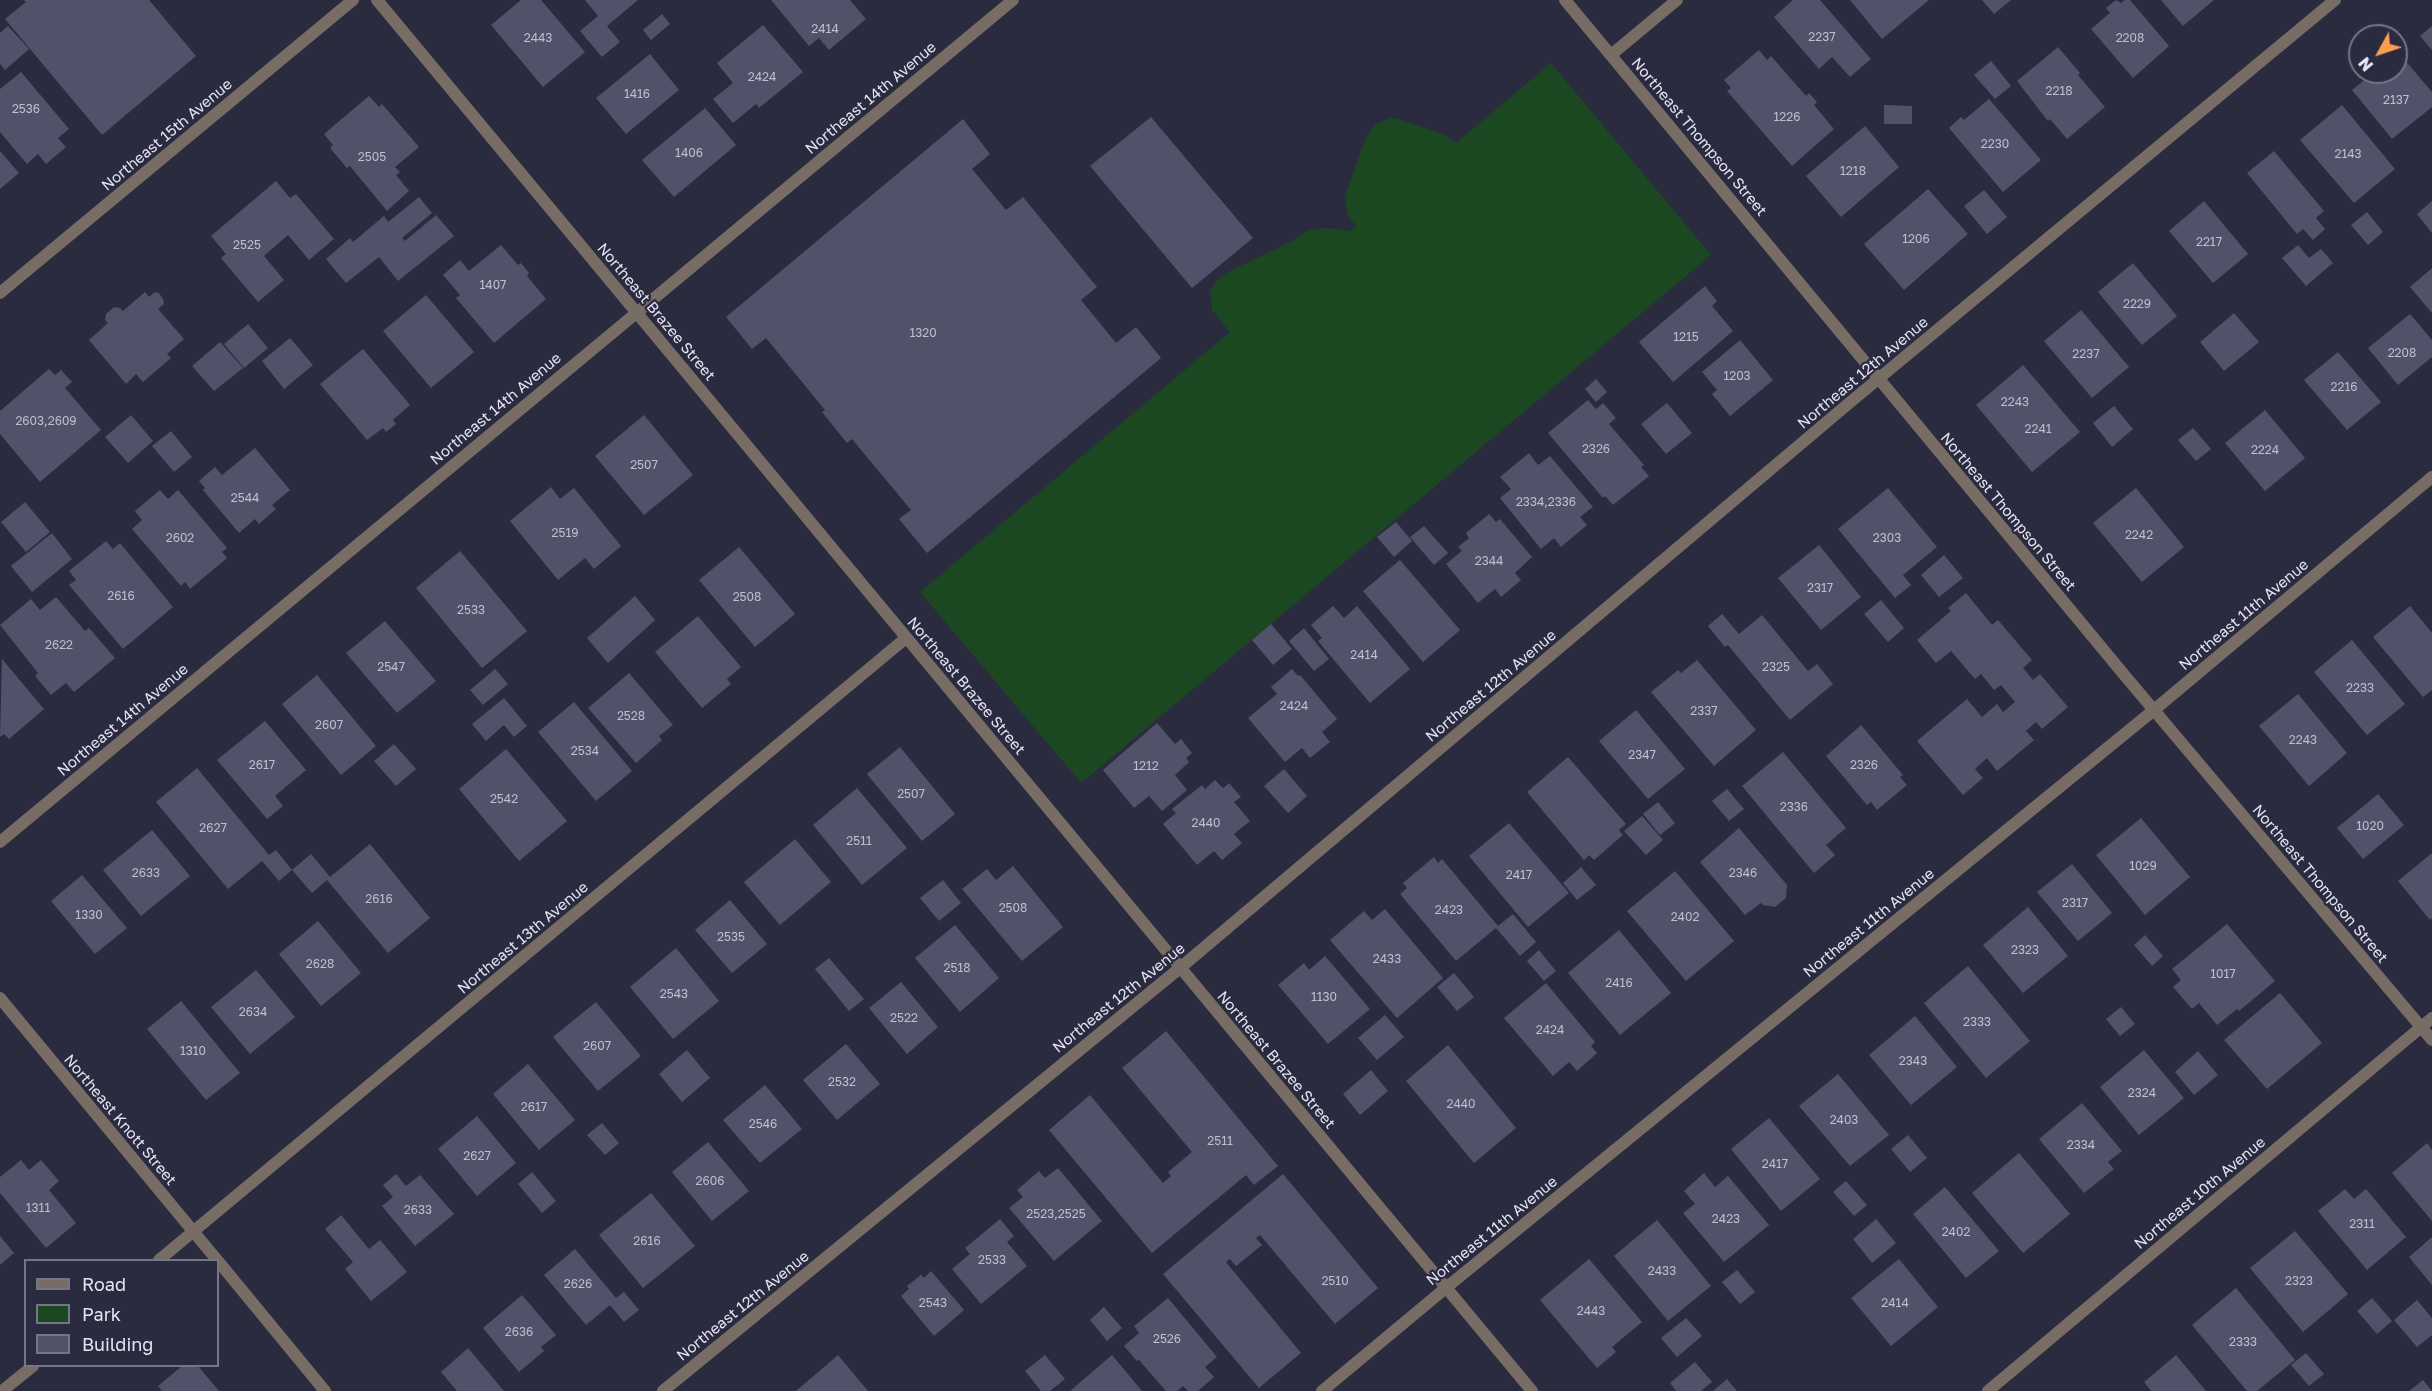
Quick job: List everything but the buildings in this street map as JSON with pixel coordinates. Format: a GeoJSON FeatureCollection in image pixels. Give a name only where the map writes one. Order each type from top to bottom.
{"type":"FeatureCollection","features":[{"type":"Feature","properties":{"kind":"street","name":"Northeast 15th Avenue"},"geometry":{"type":"LineString","coordinates":[[0,293],[353,0]]}},
{"type":"Feature","properties":{"kind":"street","name":"Northeast Brazee Street"},"geometry":{"type":"LineString","coordinates":[[377,0],[1532,1391]]}},
{"type":"Feature","properties":{"kind":"street","name":"Northeast 14th Avenue"},"geometry":{"type":"LineString","coordinates":[[0,842],[1013,0]]}},
{"type":"Feature","properties":{"kind":"street","name":"Northeast Thompson Street"},"geometry":{"type":"LineString","coordinates":[[1565,0],[2154,710],[2432,1040]]}},
{"type":"Feature","properties":{"kind":"street"},"geometry":{"type":"LineString","coordinates":[[1611,55],[1677,0]]}},
{"type":"Feature","properties":{"kind":"street","name":"Northeast 12th Avenue"},"geometry":{"type":"LineString","coordinates":[[663,1391],[1180,968],[1879,379],[2335,0]]}},
{"type":"Feature","properties":{"kind":"street","name":"Northeast 11th Avenue"},"geometry":{"type":"LineString","coordinates":[[1322,1391],[1446,1287],[2154,710],[2432,477]]}},
{"type":"Feature","properties":{"kind":"street","name":"Northeast 13th Avenue"},"geometry":{"type":"LineString","coordinates":[[160,1259],[906,638]]}},
{"type":"Feature","properties":{"kind":"street","name":"Northeast Knott Street"},"geometry":{"type":"LineString","coordinates":[[0,998],[215,1259]]}},
{"type":"Feature","properties":{"kind":"street","name":"Northeast 10th Avenue"},"geometry":{"type":"LineString","coordinates":[[1988,1391],[2432,1018]]}},
{"type":"Feature","properties":{"kind":"street","name":"Northeast Knott Street"},"geometry":{"type":"LineString","coordinates":[[219,1263],[325,1391]]}},
{"type":"Feature","properties":{"kind":"street"},"geometry":{"type":"LineString","coordinates":[[2,1391],[31,1367]]}},
{"type":"Feature","properties":{"kind":"green space"},"geometry":{"type":"Polygon","coordinates":[[[1551,63],[1711,255],[1081,783],[920,592],[1230,332],[1212,310],[1210,291],[1216,281],[1230,271],[1292,241],[1308,230],[1328,228],[1350,231],[1357,225],[1350,220],[1347,214],[1345,197],[1365,139],[1375,125],[1390,118],[1397,119],[1441,133],[1456,143],[1551,63]]]}}]}
